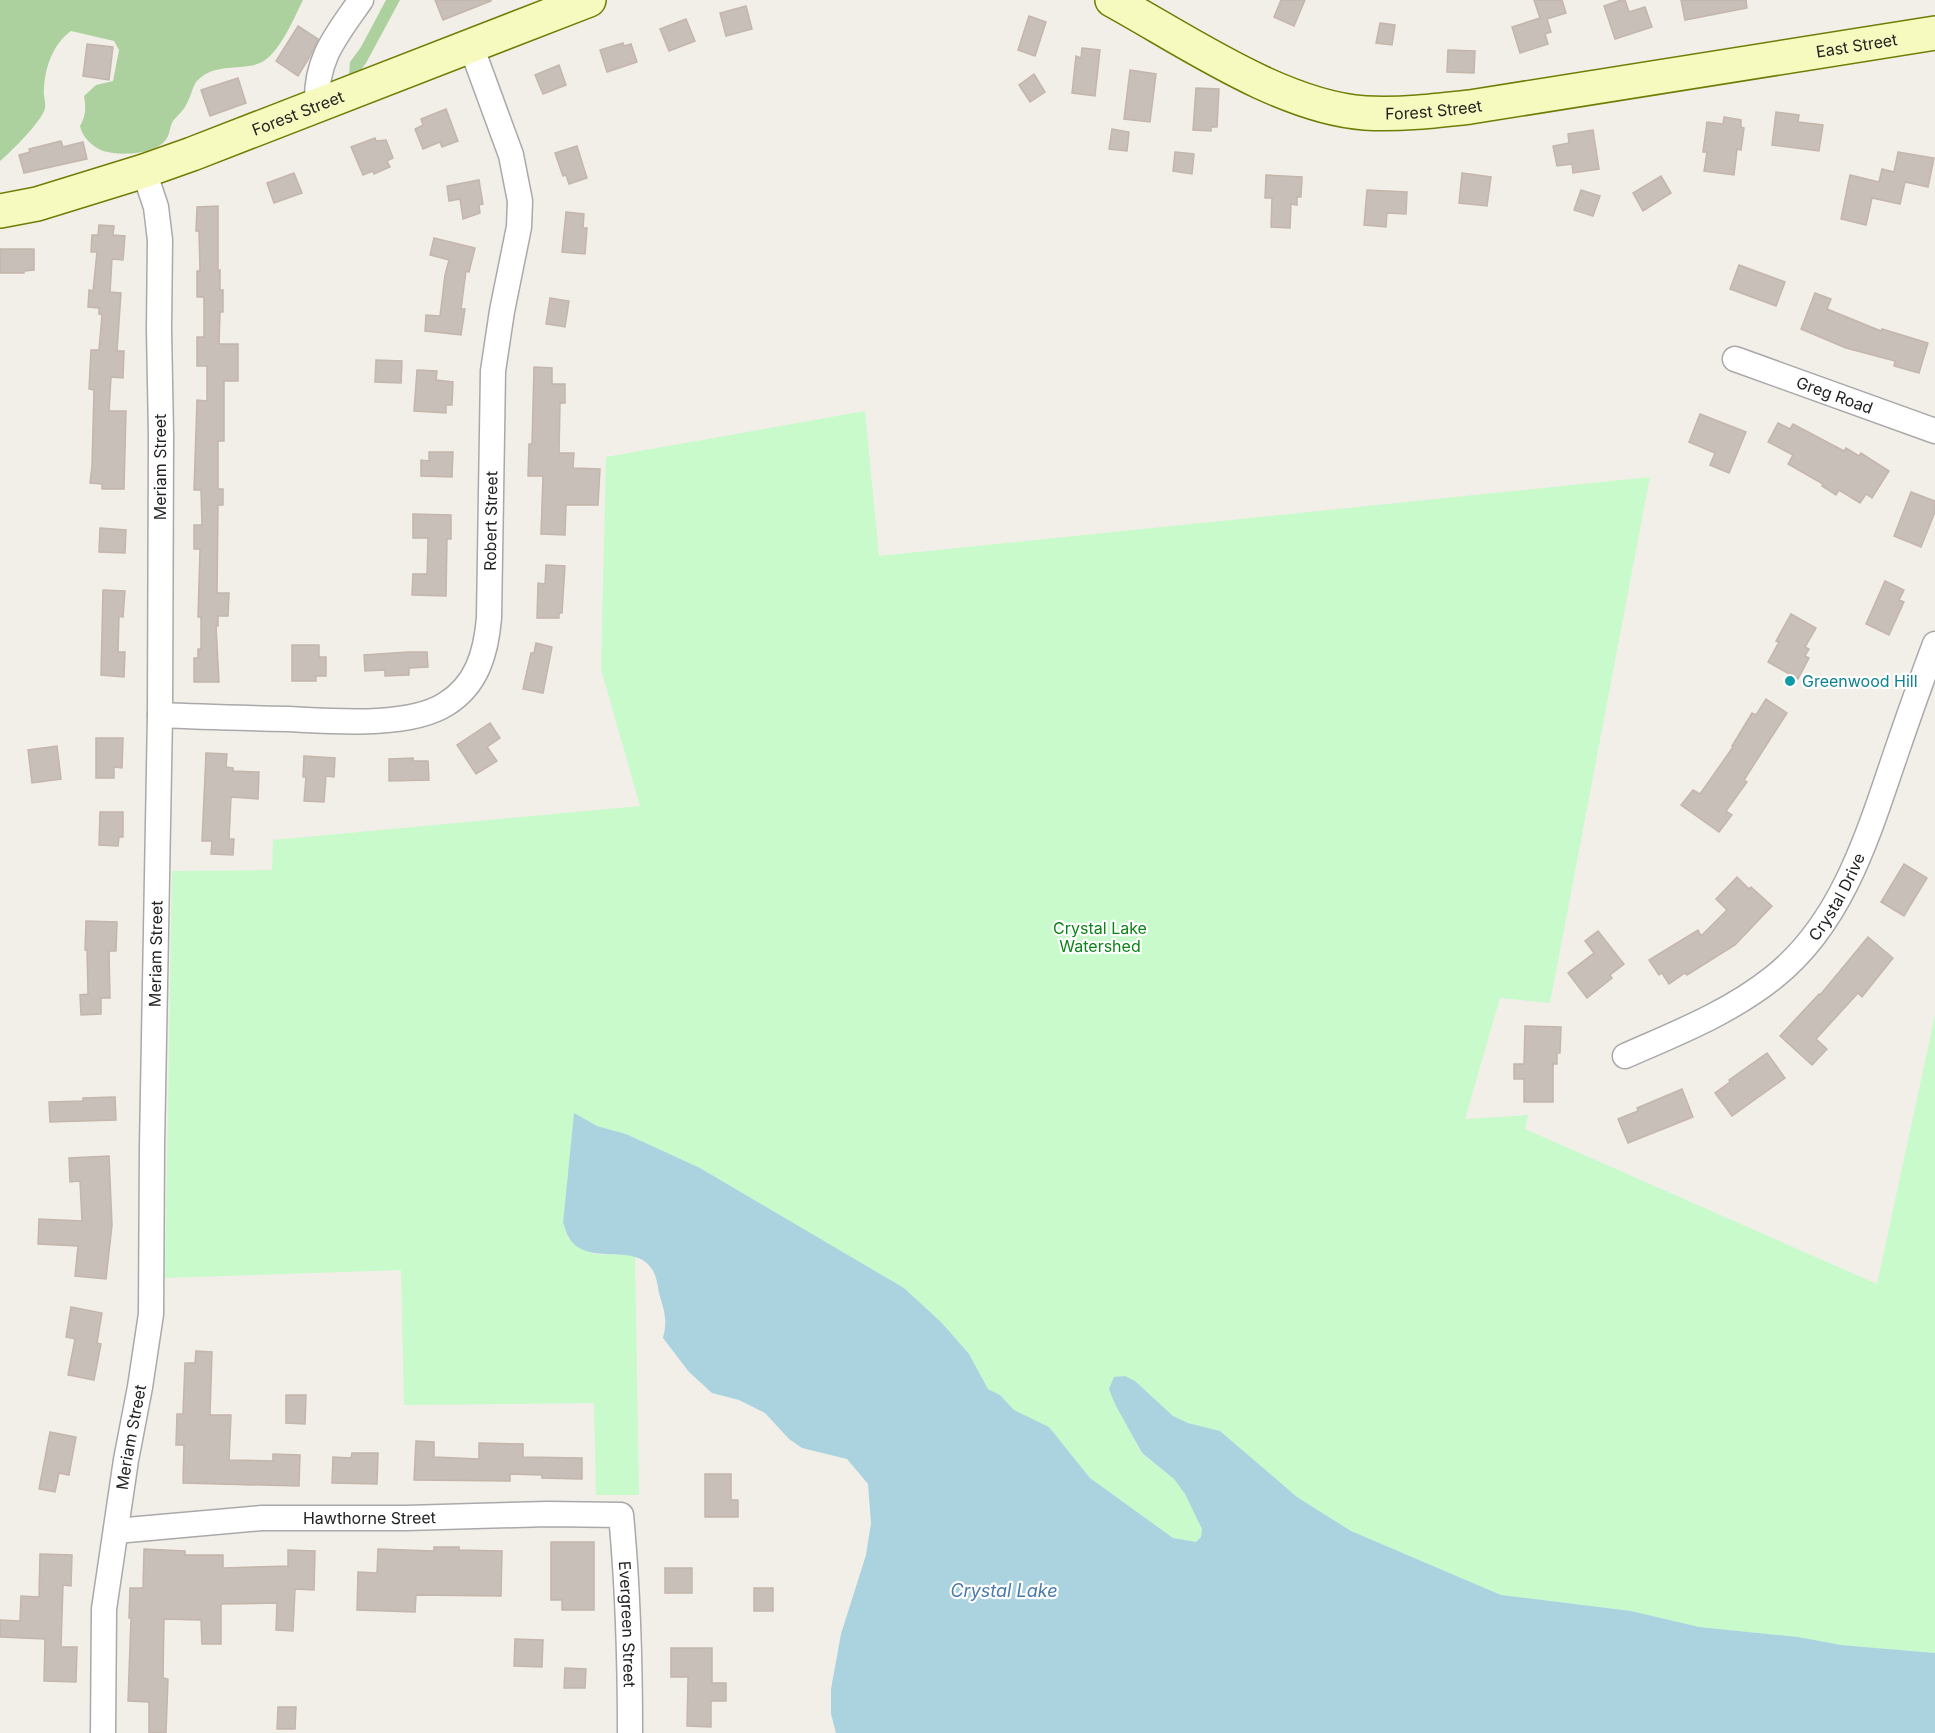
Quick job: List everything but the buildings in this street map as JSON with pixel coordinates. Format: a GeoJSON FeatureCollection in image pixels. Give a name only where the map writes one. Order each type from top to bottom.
{"type":"FeatureCollection","features":[{"type":"Feature","properties":{"kind":"main road","name":"Forest Street"},"geometry":{"type":"LineString","coordinates":[[0,211],[37,204],[144,171],[239,137],[589,0]]}},
{"type":"Feature","properties":{"kind":"main road","name":"Forest Street"},"geometry":{"type":"LineString","coordinates":[[1112,0],[1217,60],[1286,93],[1321,105],[1365,113],[1407,113],[1470,107],[1777,58]]}},
{"type":"Feature","properties":{"kind":"main road","name":"East Street"},"geometry":{"type":"LineString","coordinates":[[1777,58],[1935,33]]}},
{"type":"Feature","properties":{"kind":"street"},"geometry":{"type":"LineString","coordinates":[[317,106],[317,87],[321,65],[361,0]]}},
{"type":"Feature","properties":{"kind":"street","name":"Robert Street"},"geometry":{"type":"LineString","coordinates":[[160,715],[359,721],[409,717],[446,705],[464,690],[478,669],[487,642],[489,618],[493,370],[519,227],[520,201],[511,155],[471,46]]}},
{"type":"Feature","properties":{"kind":"street","name":"Meriam Street"},"geometry":{"type":"LineString","coordinates":[[103,1733],[104,1609],[151,1314],[160,715],[161,436],[159,240],[156,207],[144,171]]}},
{"type":"Feature","properties":{"kind":"street","name":"Greg Road"},"geometry":{"type":"LineString","coordinates":[[1735,359],[1935,431]]}},
{"type":"Feature","properties":{"kind":"street","name":"Crystal Drive"},"geometry":{"type":"LineString","coordinates":[[1625,1056],[1701,1023],[1752,993],[1782,970],[1812,938],[1837,900],[1861,851],[1935,644]]}},
{"type":"Feature","properties":{"kind":"street","name":"Hawthorne Street"},"geometry":{"type":"LineString","coordinates":[[116,1531],[262,1518],[621,1515]]}},
{"type":"Feature","properties":{"kind":"street","name":"Evergreen Street"},"geometry":{"type":"LineString","coordinates":[[621,1515],[629,1629],[630,1733]]}},
{"type":"Feature","properties":{"kind":"green space"},"geometry":{"type":"Polygon","coordinates":[[[0,0],[303,0],[280,44],[267,59],[252,65],[219,69],[203,76],[196,82],[186,106],[173,121],[167,138],[162,144],[138,153],[103,151],[95,147],[83,134],[80,126],[85,112],[84,96],[96,85],[113,81],[119,50],[114,41],[71,31],[59,42],[48,64],[43,113],[26,136],[0,161],[0,0]]]}},
{"type":"Feature","properties":{"kind":"green space"},"geometry":{"type":"Polygon","coordinates":[[[386,0],[400,0],[366,63],[358,74],[349,75],[350,62],[361,47],[386,0]]]}},
{"type":"Feature","properties":{"kind":"green space","name":"Crystal Lake Watershed"},"geometry":{"type":"Polygon","coordinates":[[[865,411],[879,556],[1650,477],[1550,1003],[1500,998],[1465,1119],[1528,1115],[1525,1129],[1877,1284],[1935,1015],[1935,1653],[1841,1645],[1798,1637],[1699,1627],[1631,1611],[1501,1595],[1351,1531],[1297,1497],[1220,1431],[1188,1423],[1173,1416],[1135,1381],[1109,1389],[1141,1453],[1174,1479],[1185,1494],[1202,1529],[1201,1537],[1196,1542],[1173,1538],[1090,1478],[1049,1427],[1014,1410],[1000,1395],[988,1389],[969,1354],[942,1323],[904,1288],[700,1168],[626,1134],[597,1126],[574,1114],[563,1223],[568,1238],[593,1254],[635,1255],[639,1495],[596,1495],[594,1403],[404,1405],[401,1270],[165,1278],[172,871],[272,870],[273,840],[640,806],[601,669],[606,457],[865,411]]]}},
{"type":"Feature","properties":{"kind":"water","name":"Crystal Lake"},"geometry":{"type":"Polygon","coordinates":[[[574,1113],[597,1126],[626,1134],[700,1168],[904,1288],[942,1323],[969,1354],[988,1389],[1000,1395],[1014,1410],[1049,1427],[1090,1478],[1173,1538],[1196,1542],[1201,1537],[1202,1529],[1185,1494],[1174,1479],[1142,1453],[1109,1389],[1114,1377],[1125,1376],[1135,1381],[1173,1416],[1188,1423],[1220,1431],[1297,1497],[1351,1531],[1501,1595],[1631,1611],[1699,1627],[1798,1637],[1841,1645],[1935,1653],[1935,1733],[836,1733],[831,1714],[831,1689],[841,1634],[866,1555],[871,1523],[868,1484],[847,1459],[802,1448],[789,1439],[765,1413],[739,1400],[712,1393],[689,1372],[663,1338],[664,1310],[655,1275],[648,1264],[626,1255],[588,1252],[577,1246],[568,1236],[563,1223],[574,1113]]]}},
{"type":"Feature","properties":{"kind":"place","name":"Greenwood Hill"},"geometry":{"type":"Point","coordinates":[1790,681]}}]}
